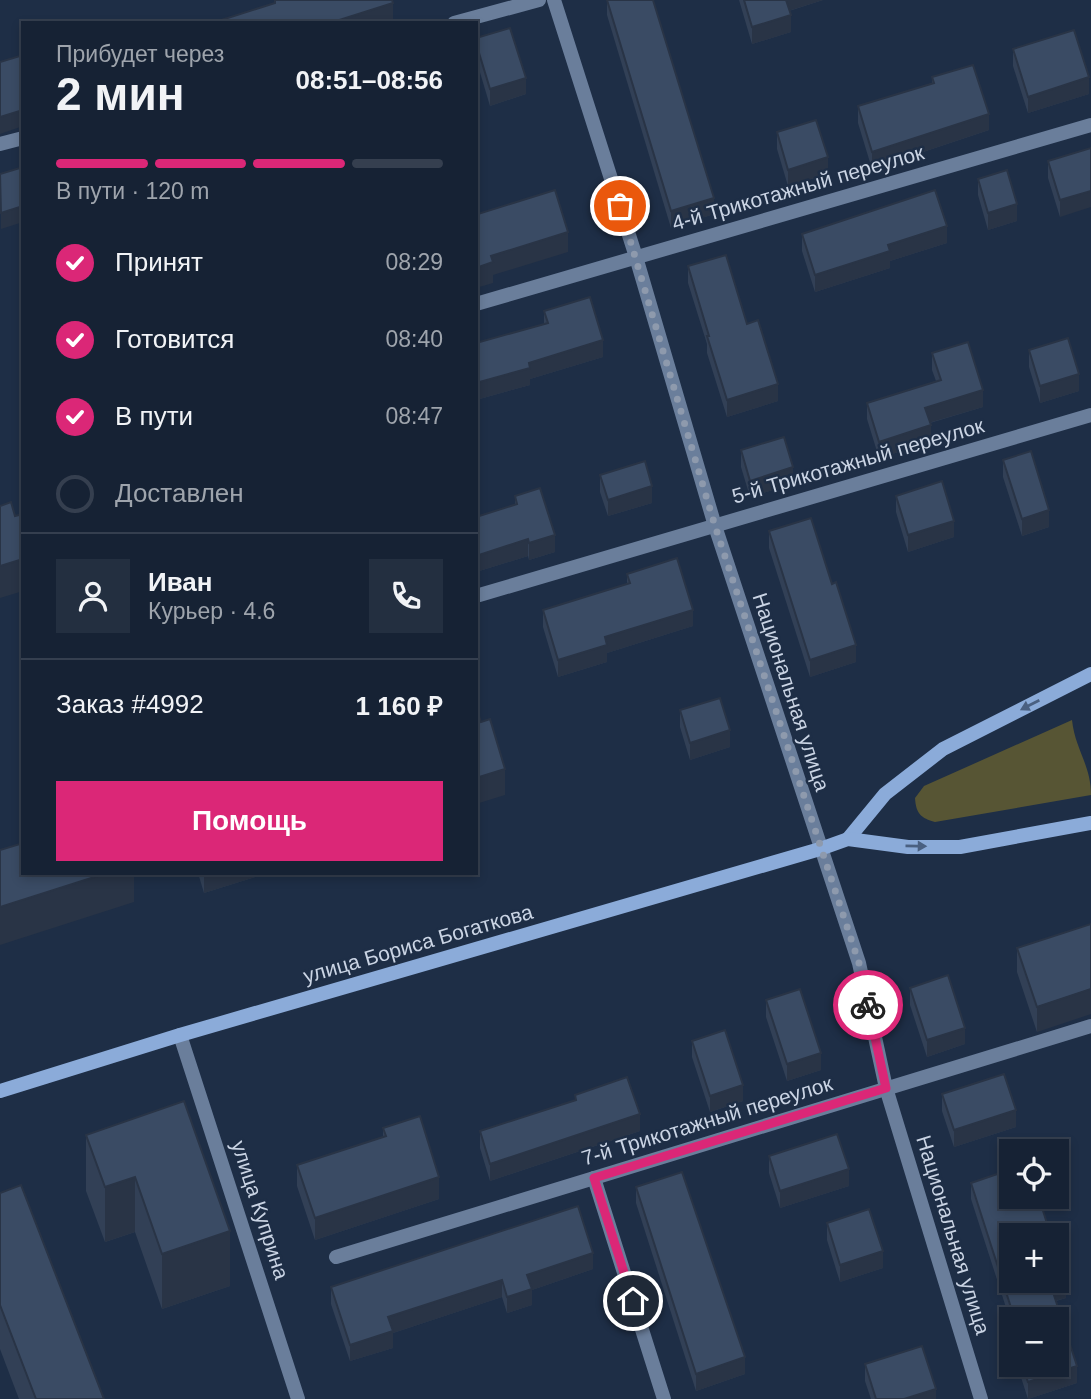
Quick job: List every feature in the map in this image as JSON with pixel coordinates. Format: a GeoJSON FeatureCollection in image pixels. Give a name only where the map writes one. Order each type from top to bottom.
{"type":"FeatureCollection","features":[{"type":"Feature","properties":{"kind":"main road","name":"улица Бориса Богаткова"},"geometry":{"type":"LineString","coordinates":[[0,1091],[180,1035],[820,849],[848,838],[885,794],[943,749],[1091,674]]}},
{"type":"Feature","properties":{"kind":"main road","name":"улица Бориса Богаткова"},"geometry":{"type":"LineString","coordinates":[[848,838],[908,846],[960,846],[1091,822]]}},
{"type":"Feature","properties":{"kind":"street"},"geometry":{"type":"LineString","coordinates":[[461,21],[539,0]]}},
{"type":"Feature","properties":{"kind":"street","name":"Национальная улица"},"geometry":{"type":"LineString","coordinates":[[554,0],[636,257],[715,526],[859,963],[886,1088],[981,1399]]}},
{"type":"Feature","properties":{"kind":"street","name":"4-й Трикотажный переулок"},"geometry":{"type":"LineString","coordinates":[[478,303],[1091,125]]}},
{"type":"Feature","properties":{"kind":"street"},"geometry":{"type":"LineString","coordinates":[[0,144],[21,139]]}},
{"type":"Feature","properties":{"kind":"street","name":"5-й Трикотажный переулок"},"geometry":{"type":"LineString","coordinates":[[478,595],[1091,415]]}},
{"type":"Feature","properties":{"kind":"street","name":"7-й Трикотажный переулок"},"geometry":{"type":"LineString","coordinates":[[336,1257],[1091,1026]]}},
{"type":"Feature","properties":{"kind":"street","name":"улица Куприна"},"geometry":{"type":"LineString","coordinates":[[180,1035],[298,1399]]}},
{"type":"Feature","properties":{"kind":"street"},"geometry":{"type":"LineString","coordinates":[[594,1178],[664,1399]]}},
{"type":"Feature","properties":{"kind":"shaded area"},"geometry":{"type":"Polygon","coordinates":[[[1072,720],[1091,795],[935,822],[918,812],[915,798],[924,786],[1072,720]]]}},
{"type":"Feature","properties":{"kind":"building"},"geometry":{"type":"Polygon","coordinates":[[[275,0],[392,0],[393,3],[336,21],[218,21],[275,3],[275,0]]]}},
{"type":"Feature","properties":{"kind":"building"},"geometry":{"type":"Polygon","coordinates":[[[607,0],[653,0],[714,198],[671,211],[607,0]]]}},
{"type":"Feature","properties":{"kind":"building"},"geometry":{"type":"Polygon","coordinates":[[[744,0],[786,0],[791,15],[752,27],[744,0]]]}},
{"type":"Feature","properties":{"kind":"building"},"geometry":{"type":"Polygon","coordinates":[[[510,28],[526,78],[490,89],[478,50],[478,37],[510,28]]]}},
{"type":"Feature","properties":{"kind":"building"},"geometry":{"type":"Polygon","coordinates":[[[1074,30],[1089,77],[1028,97],[1013,49],[1074,30]]]}},
{"type":"Feature","properties":{"kind":"building"},"geometry":{"type":"Polygon","coordinates":[[[21,56],[21,111],[0,117],[0,62],[21,56]]]}},
{"type":"Feature","properties":{"kind":"building"},"geometry":{"type":"Polygon","coordinates":[[[973,65],[989,114],[872,152],[858,106],[934,83],[932,77],[973,65]]]}},
{"type":"Feature","properties":{"kind":"building"},"geometry":{"type":"Polygon","coordinates":[[[816,120],[828,157],[788,170],[777,132],[816,120]]]}},
{"type":"Feature","properties":{"kind":"building"},"geometry":{"type":"Polygon","coordinates":[[[1091,148],[1091,191],[1060,200],[1048,161],[1091,148]]]}},
{"type":"Feature","properties":{"kind":"building"},"geometry":{"type":"Polygon","coordinates":[[[21,168],[21,207],[1,213],[0,174],[21,168]]]}},
{"type":"Feature","properties":{"kind":"building"},"geometry":{"type":"Polygon","coordinates":[[[1007,170],[1017,204],[988,213],[978,179],[1007,170]]]}},
{"type":"Feature","properties":{"kind":"building"},"geometry":{"type":"Polygon","coordinates":[[[555,190],[568,232],[491,256],[493,262],[478,267],[478,214],[555,190]]]}},
{"type":"Feature","properties":{"kind":"building"},"geometry":{"type":"Polygon","coordinates":[[[935,190],[947,226],[888,245],[890,251],[815,275],[802,234],[935,190]]]}},
{"type":"Feature","properties":{"kind":"building"},"geometry":{"type":"Polygon","coordinates":[[[726,255],[747,324],[758,320],[778,384],[727,400],[688,266],[726,255]]]}},
{"type":"Feature","properties":{"kind":"building"},"geometry":{"type":"Polygon","coordinates":[[[590,297],[603,340],[529,363],[530,368],[478,382],[478,342],[548,323],[544,311],[590,297]]]}},
{"type":"Feature","properties":{"kind":"building"},"geometry":{"type":"Polygon","coordinates":[[[1068,338],[1079,374],[1040,386],[1029,350],[1068,338]]]}},
{"type":"Feature","properties":{"kind":"building"},"geometry":{"type":"Polygon","coordinates":[[[968,342],[983,390],[925,408],[931,425],[879,442],[867,403],[941,380],[932,353],[968,342]]]}},
{"type":"Feature","properties":{"kind":"building"},"geometry":{"type":"Polygon","coordinates":[[[784,437],[793,467],[750,481],[741,450],[784,437]]]}},
{"type":"Feature","properties":{"kind":"building"},"geometry":{"type":"Polygon","coordinates":[[[1031,451],[1049,510],[1022,519],[1003,460],[1031,451]]]}},
{"type":"Feature","properties":{"kind":"building"},"geometry":{"type":"Polygon","coordinates":[[[645,461],[652,486],[608,500],[600,475],[645,461]]]}},
{"type":"Feature","properties":{"kind":"building"},"geometry":{"type":"Polygon","coordinates":[[[942,481],[954,521],[908,535],[896,496],[942,481]]]}},
{"type":"Feature","properties":{"kind":"building"},"geometry":{"type":"Polygon","coordinates":[[[540,488],[555,535],[529,543],[528,539],[478,555],[478,516],[517,504],[515,496],[540,488]]]}},
{"type":"Feature","properties":{"kind":"building"},"geometry":{"type":"Polygon","coordinates":[[[11,502],[15,516],[21,514],[21,560],[0,566],[0,506],[11,502]]]}},
{"type":"Feature","properties":{"kind":"building"},"geometry":{"type":"Polygon","coordinates":[[[811,518],[832,584],[836,582],[856,645],[810,660],[769,531],[811,518]]]}},
{"type":"Feature","properties":{"kind":"building"},"geometry":{"type":"Polygon","coordinates":[[[677,558],[693,610],[605,637],[607,645],[558,660],[543,610],[630,583],[627,574],[677,558]]]}},
{"type":"Feature","properties":{"kind":"building"},"geometry":{"type":"Polygon","coordinates":[[[720,698],[730,730],[690,743],[680,710],[720,698]]]}},
{"type":"Feature","properties":{"kind":"building"},"geometry":{"type":"Polygon","coordinates":[[[478,713],[481,722],[490,719],[505,769],[478,777],[478,713]]]}},
{"type":"Feature","properties":{"kind":"building"},"geometry":{"type":"Polygon","coordinates":[[[21,844],[21,875],[101,875],[0,907],[0,850],[21,844]]]}},
{"type":"Feature","properties":{"kind":"building"},"geometry":{"type":"Polygon","coordinates":[[[1091,924],[1091,989],[1037,1007],[1017,948],[1091,924]]]}},
{"type":"Feature","properties":{"kind":"building"},"geometry":{"type":"Polygon","coordinates":[[[948,975],[965,1028],[927,1040],[910,988],[948,975]]]}},
{"type":"Feature","properties":{"kind":"building"},"geometry":{"type":"Polygon","coordinates":[[[800,989],[821,1053],[787,1064],[766,1000],[800,989]]]}},
{"type":"Feature","properties":{"kind":"building"},"geometry":{"type":"Polygon","coordinates":[[[725,1030],[743,1085],[710,1096],[692,1041],[725,1030]]]}},
{"type":"Feature","properties":{"kind":"building"},"geometry":{"type":"Polygon","coordinates":[[[1004,1074],[1016,1110],[954,1130],[942,1094],[1004,1074]]]}},
{"type":"Feature","properties":{"kind":"building"},"geometry":{"type":"Polygon","coordinates":[[[627,1077],[640,1114],[490,1164],[480,1131],[576,1100],[575,1095],[627,1077]]]}},
{"type":"Feature","properties":{"kind":"building"},"geometry":{"type":"Polygon","coordinates":[[[184,1101],[230,1231],[162,1254],[135,1177],[105,1187],[86,1135],[184,1101]]]}},
{"type":"Feature","properties":{"kind":"building"},"geometry":{"type":"Polygon","coordinates":[[[420,1116],[439,1177],[315,1218],[297,1165],[386,1136],[383,1128],[420,1116]]]}},
{"type":"Feature","properties":{"kind":"building"},"geometry":{"type":"Polygon","coordinates":[[[837,1134],[849,1169],[780,1191],[769,1156],[837,1134]]]}},
{"type":"Feature","properties":{"kind":"building"},"geometry":{"type":"Polygon","coordinates":[[[682,1172],[745,1357],[696,1374],[636,1187],[682,1172]]]}},
{"type":"Feature","properties":{"kind":"building"},"geometry":{"type":"Polygon","coordinates":[[[999,1173],[999,1209],[1042,1209],[1047,1223],[999,1223],[999,1270],[971,1183],[999,1173]]]}},
{"type":"Feature","properties":{"kind":"building"},"geometry":{"type":"Polygon","coordinates":[[[21,1185],[104,1399],[36,1399],[0,1305],[0,1193],[21,1185]]]}},
{"type":"Feature","properties":{"kind":"building"},"geometry":{"type":"Polygon","coordinates":[[[578,1206],[593,1253],[527,1275],[532,1289],[507,1297],[502,1280],[388,1317],[393,1331],[350,1345],[331,1287],[578,1206]]]}},
{"type":"Feature","properties":{"kind":"building"},"geometry":{"type":"Polygon","coordinates":[[[869,1209],[883,1251],[840,1265],[827,1223],[869,1209]]]}},
{"type":"Feature","properties":{"kind":"building"},"geometry":{"type":"Polygon","coordinates":[[[1006,1293],[1053,1293],[1058,1307],[1011,1307],[1006,1293]]]}},
{"type":"Feature","properties":{"kind":"building"},"geometry":{"type":"Polygon","coordinates":[[[1069,1341],[1077,1366],[1069,1369],[1069,1341]]]}},
{"type":"Feature","properties":{"kind":"building"},"geometry":{"type":"Polygon","coordinates":[[[922,1346],[936,1389],[904,1399],[876,1399],[865,1364],[922,1346]]]}},
{"type":"Feature","properties":{"kind":"building"},"geometry":{"type":"Polygon","coordinates":[[[1026,1377],[1043,1377],[1028,1382],[1026,1377]]]}},
{"type":"Feature","properties":{"kind":"way so far"},"geometry":{"type":"LineString","coordinates":[[620,206],[715,526],[859,963],[868,1005]]}},
{"type":"Feature","properties":{"kind":"route"},"geometry":{"type":"LineString","coordinates":[[633,1301],[594,1178],[886,1088],[868,1005]]}}]}
